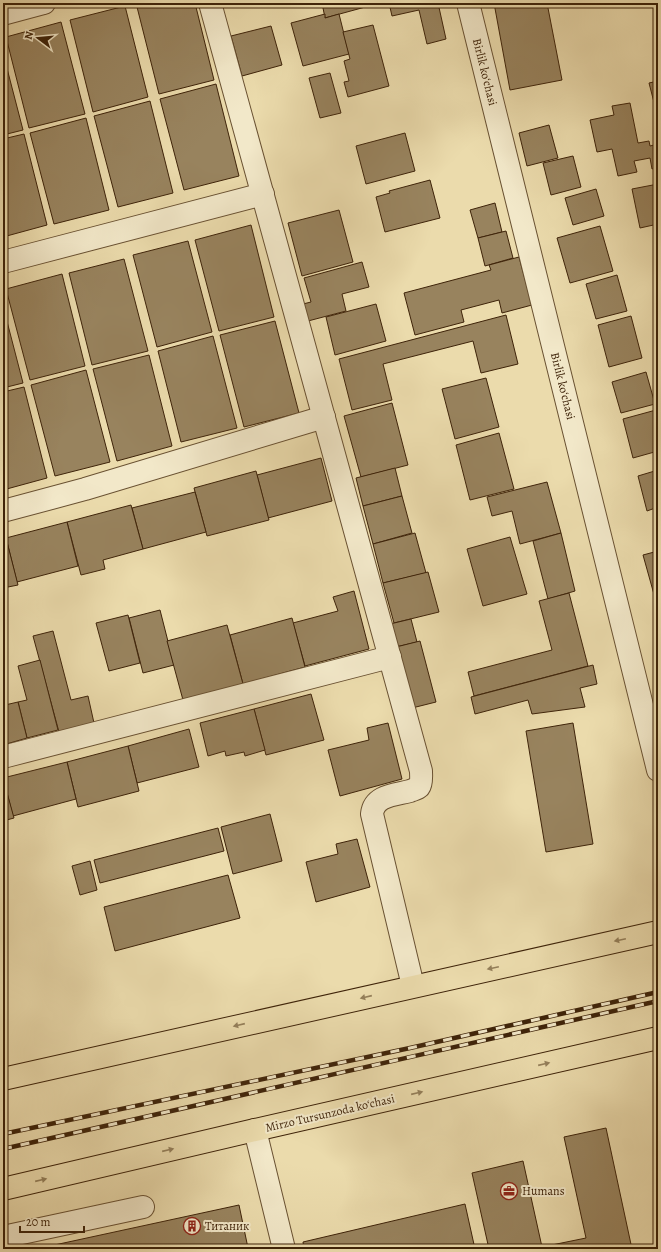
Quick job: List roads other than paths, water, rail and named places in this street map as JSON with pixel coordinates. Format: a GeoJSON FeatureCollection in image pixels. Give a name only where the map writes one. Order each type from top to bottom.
{"type":"FeatureCollection","features":[{"type":"Feature","properties":{"kind":"main road"},"geometry":{"type":"LineString","coordinates":[[3,1079],[658,932]]}},
{"type":"Feature","properties":{"kind":"main road","name":"Mirzo Tursunzoda koʻchasi"},"geometry":{"type":"LineString","coordinates":[[4,1189],[658,1038]]}},
{"type":"Feature","properties":{"kind":"street"},"geometry":{"type":"LineString","coordinates":[[3,14],[44,3]]}},
{"type":"Feature","properties":{"kind":"street"},"geometry":{"type":"LineString","coordinates":[[210,3],[421,771],[419,787],[414,790],[383,798],[373,807],[372,814],[413,986]]}},
{"type":"Feature","properties":{"kind":"street","name":"Birlik koʻchasi"},"geometry":{"type":"LineString","coordinates":[[468,3],[655,748],[658,770]]}},
{"type":"Feature","properties":{"kind":"street"},"geometry":{"type":"LineString","coordinates":[[3,262],[263,194]]}},
{"type":"Feature","properties":{"kind":"street"},"geometry":{"type":"LineString","coordinates":[[3,511],[85,489],[324,417]]}},
{"type":"Feature","properties":{"kind":"street"},"geometry":{"type":"LineString","coordinates":[[3,757],[390,658]]}},
{"type":"Feature","properties":{"kind":"street"},"geometry":{"type":"LineString","coordinates":[[255,1130],[284,1249]]}},
{"type":"Feature","properties":{"kind":"street"},"geometry":{"type":"LineString","coordinates":[[3,1237],[143,1207]]}},
{"type":"Feature","properties":{"kind":"railway"},"geometry":{"type":"LineString","coordinates":[[3,1134],[410,1048],[658,992]]}},
{"type":"Feature","properties":{"kind":"railway"},"geometry":{"type":"LineString","coordinates":[[3,1149],[658,1001]]}},
{"type":"Feature","properties":{"kind":"place","name":"Humans"},"geometry":{"type":"Point","coordinates":[509,1191]}},
{"type":"Feature","properties":{"kind":"place","name":"Титаник"},"geometry":{"type":"Point","coordinates":[192,1226]}}]}
